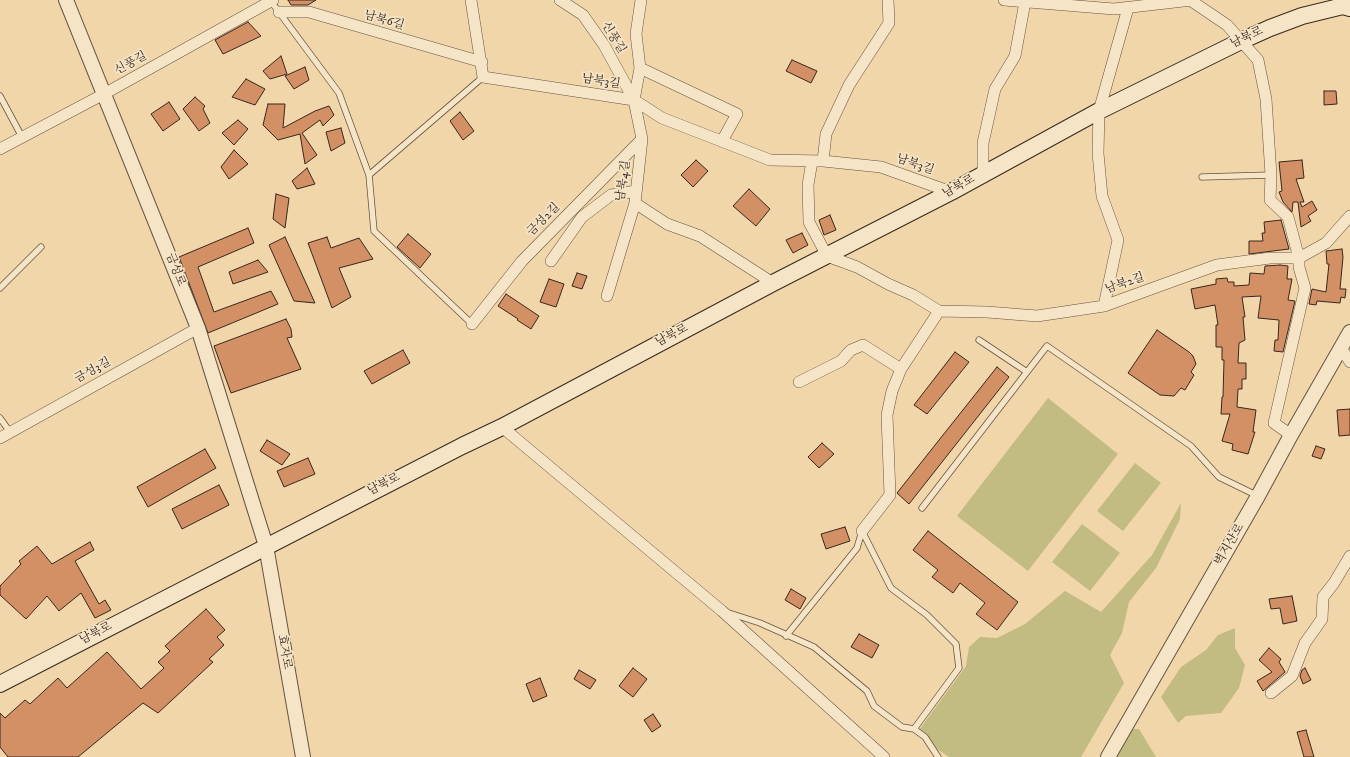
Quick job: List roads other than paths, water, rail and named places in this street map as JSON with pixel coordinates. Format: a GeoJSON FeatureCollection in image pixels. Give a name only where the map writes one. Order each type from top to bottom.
{"type":"FeatureCollection","features":[{"type":"Feature","properties":{"kind":"main road","name":"남북로"},"geometry":{"type":"LineString","coordinates":[[0,684],[502,426],[772,283],[951,192],[1099,111],[1241,41],[1302,16],[1343,6],[1350,8]]}},
{"type":"Feature","properties":{"kind":"street","name":"금성로"},"geometry":{"type":"LineString","coordinates":[[66,0],[198,328],[266,546]]}},
{"type":"Feature","properties":{"kind":"street","name":"신풍길"},"geometry":{"type":"LineString","coordinates":[[0,149],[104,94],[271,0]]}},
{"type":"Feature","properties":{"kind":"street"},"geometry":{"type":"LineString","coordinates":[[471,0],[482,62],[483,77]]}},
{"type":"Feature","properties":{"kind":"street","name":"신풍길"},"geometry":{"type":"LineString","coordinates":[[560,0],[583,15],[604,45],[634,100]]}},
{"type":"Feature","properties":{"kind":"street","name":"남북4길"},"geometry":{"type":"LineString","coordinates":[[607,296],[636,197],[642,139],[634,100],[640,68],[636,34],[641,0]]}},
{"type":"Feature","properties":{"kind":"street"},"geometry":{"type":"LineString","coordinates":[[823,161],[826,134],[849,85],[889,23],[888,0]]}},
{"type":"Feature","properties":{"kind":"street"},"geometry":{"type":"LineString","coordinates":[[1004,0],[1114,9],[1190,0],[1227,25],[1258,60],[1266,99],[1271,175],[1270,200],[1288,217],[1305,288],[1274,423],[1290,435]]}},
{"type":"Feature","properties":{"kind":"street"},"geometry":{"type":"LineString","coordinates":[[1098,8],[1106,0]]}},
{"type":"Feature","properties":{"kind":"street"},"geometry":{"type":"LineString","coordinates":[[984,173],[983,143],[995,89],[1015,56],[1024,2]]}},
{"type":"Feature","properties":{"kind":"street","name":"남북2길"},"geometry":{"type":"LineString","coordinates":[[1104,306],[1118,240],[1102,196],[1098,153],[1099,111],[1128,8]]}},
{"type":"Feature","properties":{"kind":"street","name":"남북6길"},"geometry":{"type":"LineString","coordinates":[[279,12],[309,12],[482,62]]}},
{"type":"Feature","properties":{"kind":"street"},"geometry":{"type":"LineString","coordinates":[[640,68],[737,114],[722,141]]}},
{"type":"Feature","properties":{"kind":"street","name":"남북3길"},"geometry":{"type":"LineString","coordinates":[[483,77],[634,100],[662,118],[770,160],[823,161],[881,167],[951,192]]}},
{"type":"Feature","properties":{"kind":"street","name":"금성2길"},"geometry":{"type":"LineString","coordinates":[[472,324],[522,261],[642,139]]}},
{"type":"Feature","properties":{"kind":"street"},"geometry":{"type":"LineString","coordinates":[[812,161],[808,185],[809,222],[827,256],[857,267],[888,284],[913,295],[939,311],[987,312],[1037,316],[1104,306]]}},
{"type":"Feature","properties":{"kind":"street"},"geometry":{"type":"LineString","coordinates":[[551,261],[582,218],[611,194],[636,197],[667,224],[700,236],[772,283]]}},
{"type":"Feature","properties":{"kind":"street"},"geometry":{"type":"LineString","coordinates":[[1299,258],[1326,243],[1350,216]]}},
{"type":"Feature","properties":{"kind":"street","name":"남북2길"},"geometry":{"type":"LineString","coordinates":[[1104,306],[1217,265],[1270,258],[1299,258]]}},
{"type":"Feature","properties":{"kind":"street"},"geometry":{"type":"LineString","coordinates":[[862,531],[890,495],[887,415],[892,391],[901,369],[939,311]]}},
{"type":"Feature","properties":{"kind":"street","name":"금성3길"},"geometry":{"type":"LineString","coordinates":[[0,438],[198,328]]}},
{"type":"Feature","properties":{"kind":"street","name":"벽지산로"},"geometry":{"type":"LineString","coordinates":[[1108,757],[1258,496],[1290,435],[1350,332]]}},
{"type":"Feature","properties":{"kind":"street"},"geometry":{"type":"LineString","coordinates":[[799,382],[841,361],[851,350],[863,345],[901,369]]}},
{"type":"Feature","properties":{"kind":"street"},"geometry":{"type":"LineString","coordinates":[[1341,348],[1350,362]]}},
{"type":"Feature","properties":{"kind":"street"},"geometry":{"type":"LineString","coordinates":[[502,426],[722,611],[884,757]]}},
{"type":"Feature","properties":{"kind":"street","name":"효자로"},"geometry":{"type":"LineString","coordinates":[[266,546],[303,757]]}},
{"type":"Feature","properties":{"kind":"street"},"geometry":{"type":"LineString","coordinates":[[1271,693],[1292,676],[1305,643],[1322,619],[1323,597],[1334,583],[1350,556]]}},
{"type":"Feature","properties":{"kind":"lane"},"geometry":{"type":"LineString","coordinates":[[271,0],[339,93],[369,175],[374,231],[472,324]]}},
{"type":"Feature","properties":{"kind":"lane"},"geometry":{"type":"LineString","coordinates":[[369,175],[483,77]]}},
{"type":"Feature","properties":{"kind":"lane"},"geometry":{"type":"LineString","coordinates":[[0,96],[22,137]]}},
{"type":"Feature","properties":{"kind":"lane"},"geometry":{"type":"LineString","coordinates":[[1202,177],[1271,175]]}},
{"type":"Feature","properties":{"kind":"lane"},"geometry":{"type":"LineString","coordinates":[[0,288],[41,247]]}},
{"type":"Feature","properties":{"kind":"lane"},"geometry":{"type":"LineString","coordinates":[[979,340],[1027,372]]}},
{"type":"Feature","properties":{"kind":"lane"},"geometry":{"type":"LineString","coordinates":[[922,508],[1047,346],[1191,446],[1219,477],[1258,496]]}},
{"type":"Feature","properties":{"kind":"lane"},"geometry":{"type":"LineString","coordinates":[[0,418],[10,432]]}},
{"type":"Feature","properties":{"kind":"lane"},"geometry":{"type":"LineString","coordinates":[[786,636],[856,548],[862,531]]}},
{"type":"Feature","properties":{"kind":"lane"},"geometry":{"type":"LineString","coordinates":[[862,531],[891,588],[927,614],[956,644],[959,668],[914,730]]}},
{"type":"Feature","properties":{"kind":"lane"},"geometry":{"type":"LineString","coordinates":[[722,611],[760,623],[786,636],[814,647],[867,691],[874,706],[902,727],[914,730],[925,737],[938,757]]}}]}
